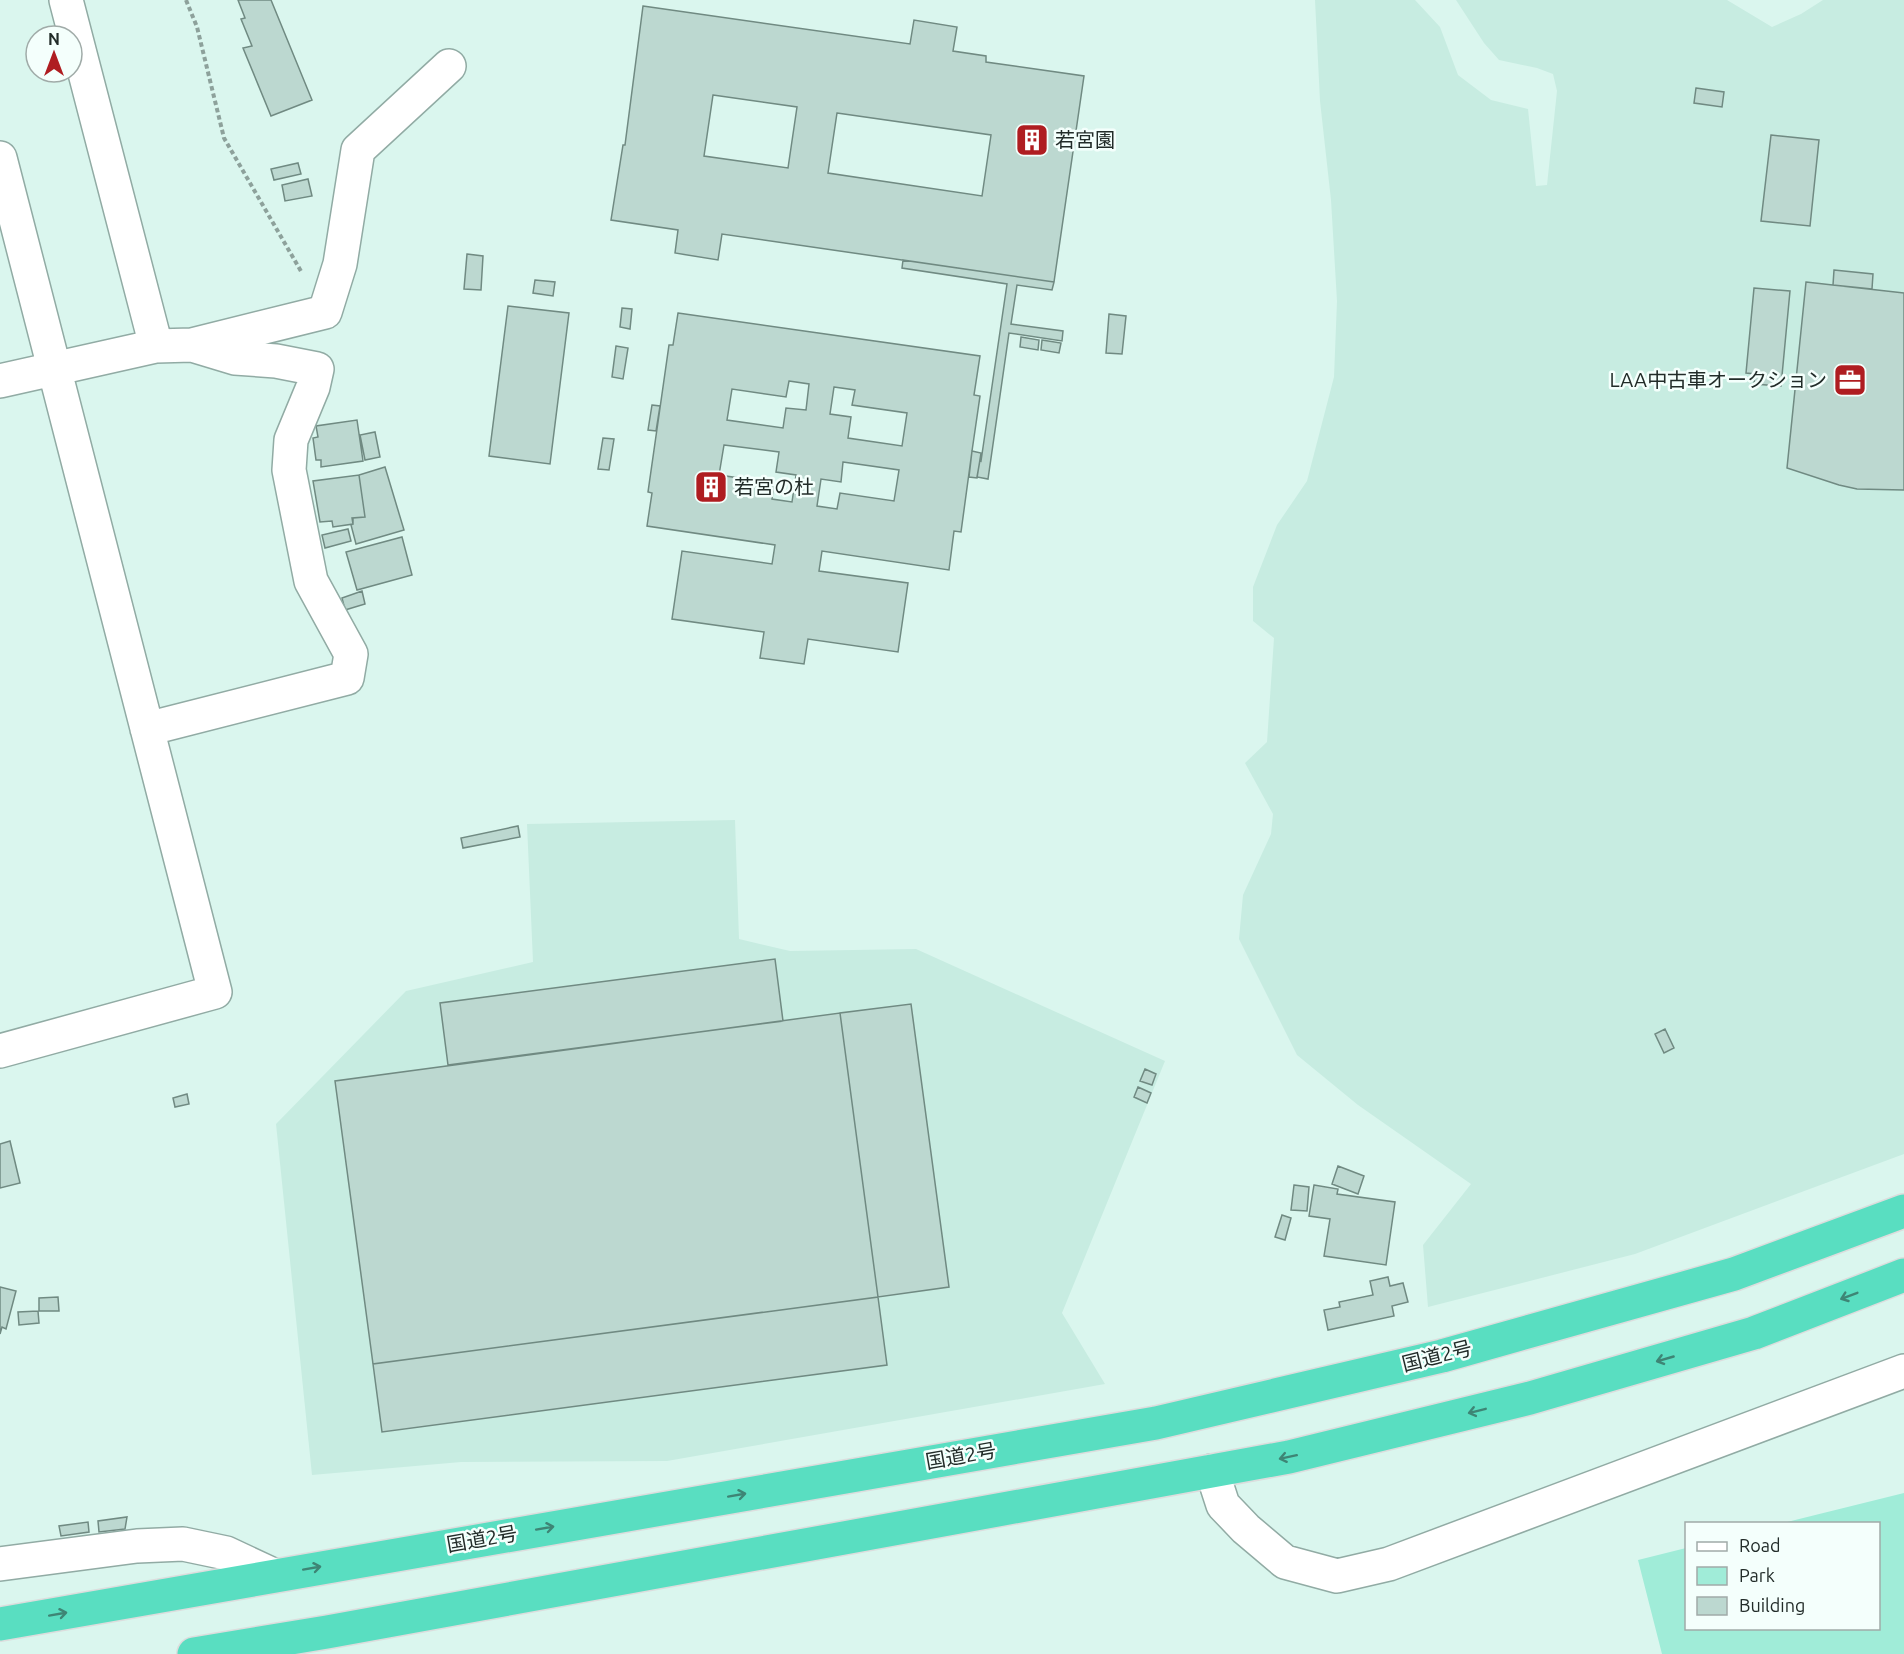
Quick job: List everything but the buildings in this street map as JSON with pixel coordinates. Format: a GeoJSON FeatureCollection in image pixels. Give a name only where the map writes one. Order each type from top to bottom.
{"type":"FeatureCollection","features":[{"type":"Feature","properties":{"kind":"highway","name":"国道2号"},"geometry":{"type":"LineString","coordinates":[[0,1624],[1156,1423],[1443,1356],[1723,1277],[1904,1211]]}},
{"type":"Feature","properties":{"kind":"highway"},"geometry":{"type":"LineString","coordinates":[[194,1654],[229,1651],[1289,1457],[1530,1398],[1754,1332],[1904,1275]]}},
{"type":"Feature","properties":{"kind":"street"},"geometry":{"type":"LineString","coordinates":[[66,0],[156,346]]}},
{"type":"Feature","properties":{"kind":"street"},"geometry":{"type":"LineString","coordinates":[[0,381],[156,346],[192,345],[325,312],[340,264],[358,150],[449,66]]}},
{"type":"Feature","properties":{"kind":"street"},"geometry":{"type":"LineString","coordinates":[[0,158],[215,992],[0,1052]]}},
{"type":"Feature","properties":{"kind":"street"},"geometry":{"type":"LineString","coordinates":[[147,729],[347,678],[351,654],[311,580],[289,470],[291,440],[313,387],[317,369],[276,361],[235,358],[192,345]]}},
{"type":"Feature","properties":{"kind":"street"},"geometry":{"type":"LineString","coordinates":[[1212,1471],[1222,1505],[1285,1562],[1337,1576],[1389,1564],[1904,1371]]}},
{"type":"Feature","properties":{"kind":"street"},"geometry":{"type":"LineString","coordinates":[[0,1564],[137,1545],[183,1544],[226,1553],[273,1575]]}},
{"type":"Feature","properties":{"kind":"path"},"geometry":{"type":"LineString","coordinates":[[186,0],[197,27],[224,138],[325,312]]}},
{"type":"Feature","properties":{"kind":"shaded area"},"geometry":{"type":"Polygon","coordinates":[[[1315,0],[1415,0],[1440,27],[1458,75],[1491,100],[1528,109],[1536,186],[1547,185],[1557,91],[1553,74],[1499,60],[1484,43],[1456,0],[1727,0],[1772,27],[1801,14],[1823,0],[1904,0],[1904,1154],[1635,1254],[1428,1307],[1423,1245],[1471,1184],[1358,1105],[1297,1055],[1239,939],[1243,895],[1271,834],[1273,814],[1245,763],[1267,742],[1274,638],[1253,621],[1253,587],[1277,525],[1307,481],[1334,377],[1337,301],[1331,200],[1320,101],[1315,0]]]}},
{"type":"Feature","properties":{"kind":"shaded area"},"geometry":{"type":"Polygon","coordinates":[[[735,820],[739,939],[790,951],[916,949],[1165,1061],[1062,1313],[1105,1384],[667,1461],[461,1462],[312,1475],[276,1124],[406,991],[533,962],[527,824],[735,820]]]}},
{"type":"Feature","properties":{"kind":"green space"},"geometry":{"type":"Polygon","coordinates":[[[1904,1493],[1904,1654],[1662,1654],[1638,1560],[1685,1548],[1685,1630],[1880,1630],[1880,1522],[1787,1522],[1904,1493]]]}},
{"type":"Feature","properties":{"kind":"place","name":"若宮園"},"geometry":{"type":"Point","coordinates":[1032,140]}},
{"type":"Feature","properties":{"kind":"place","name":"LAA中古車オークション"},"geometry":{"type":"Point","coordinates":[1850,380]}},
{"type":"Feature","properties":{"kind":"place","name":"若宮の杜"},"geometry":{"type":"Point","coordinates":[711,487]}}]}
